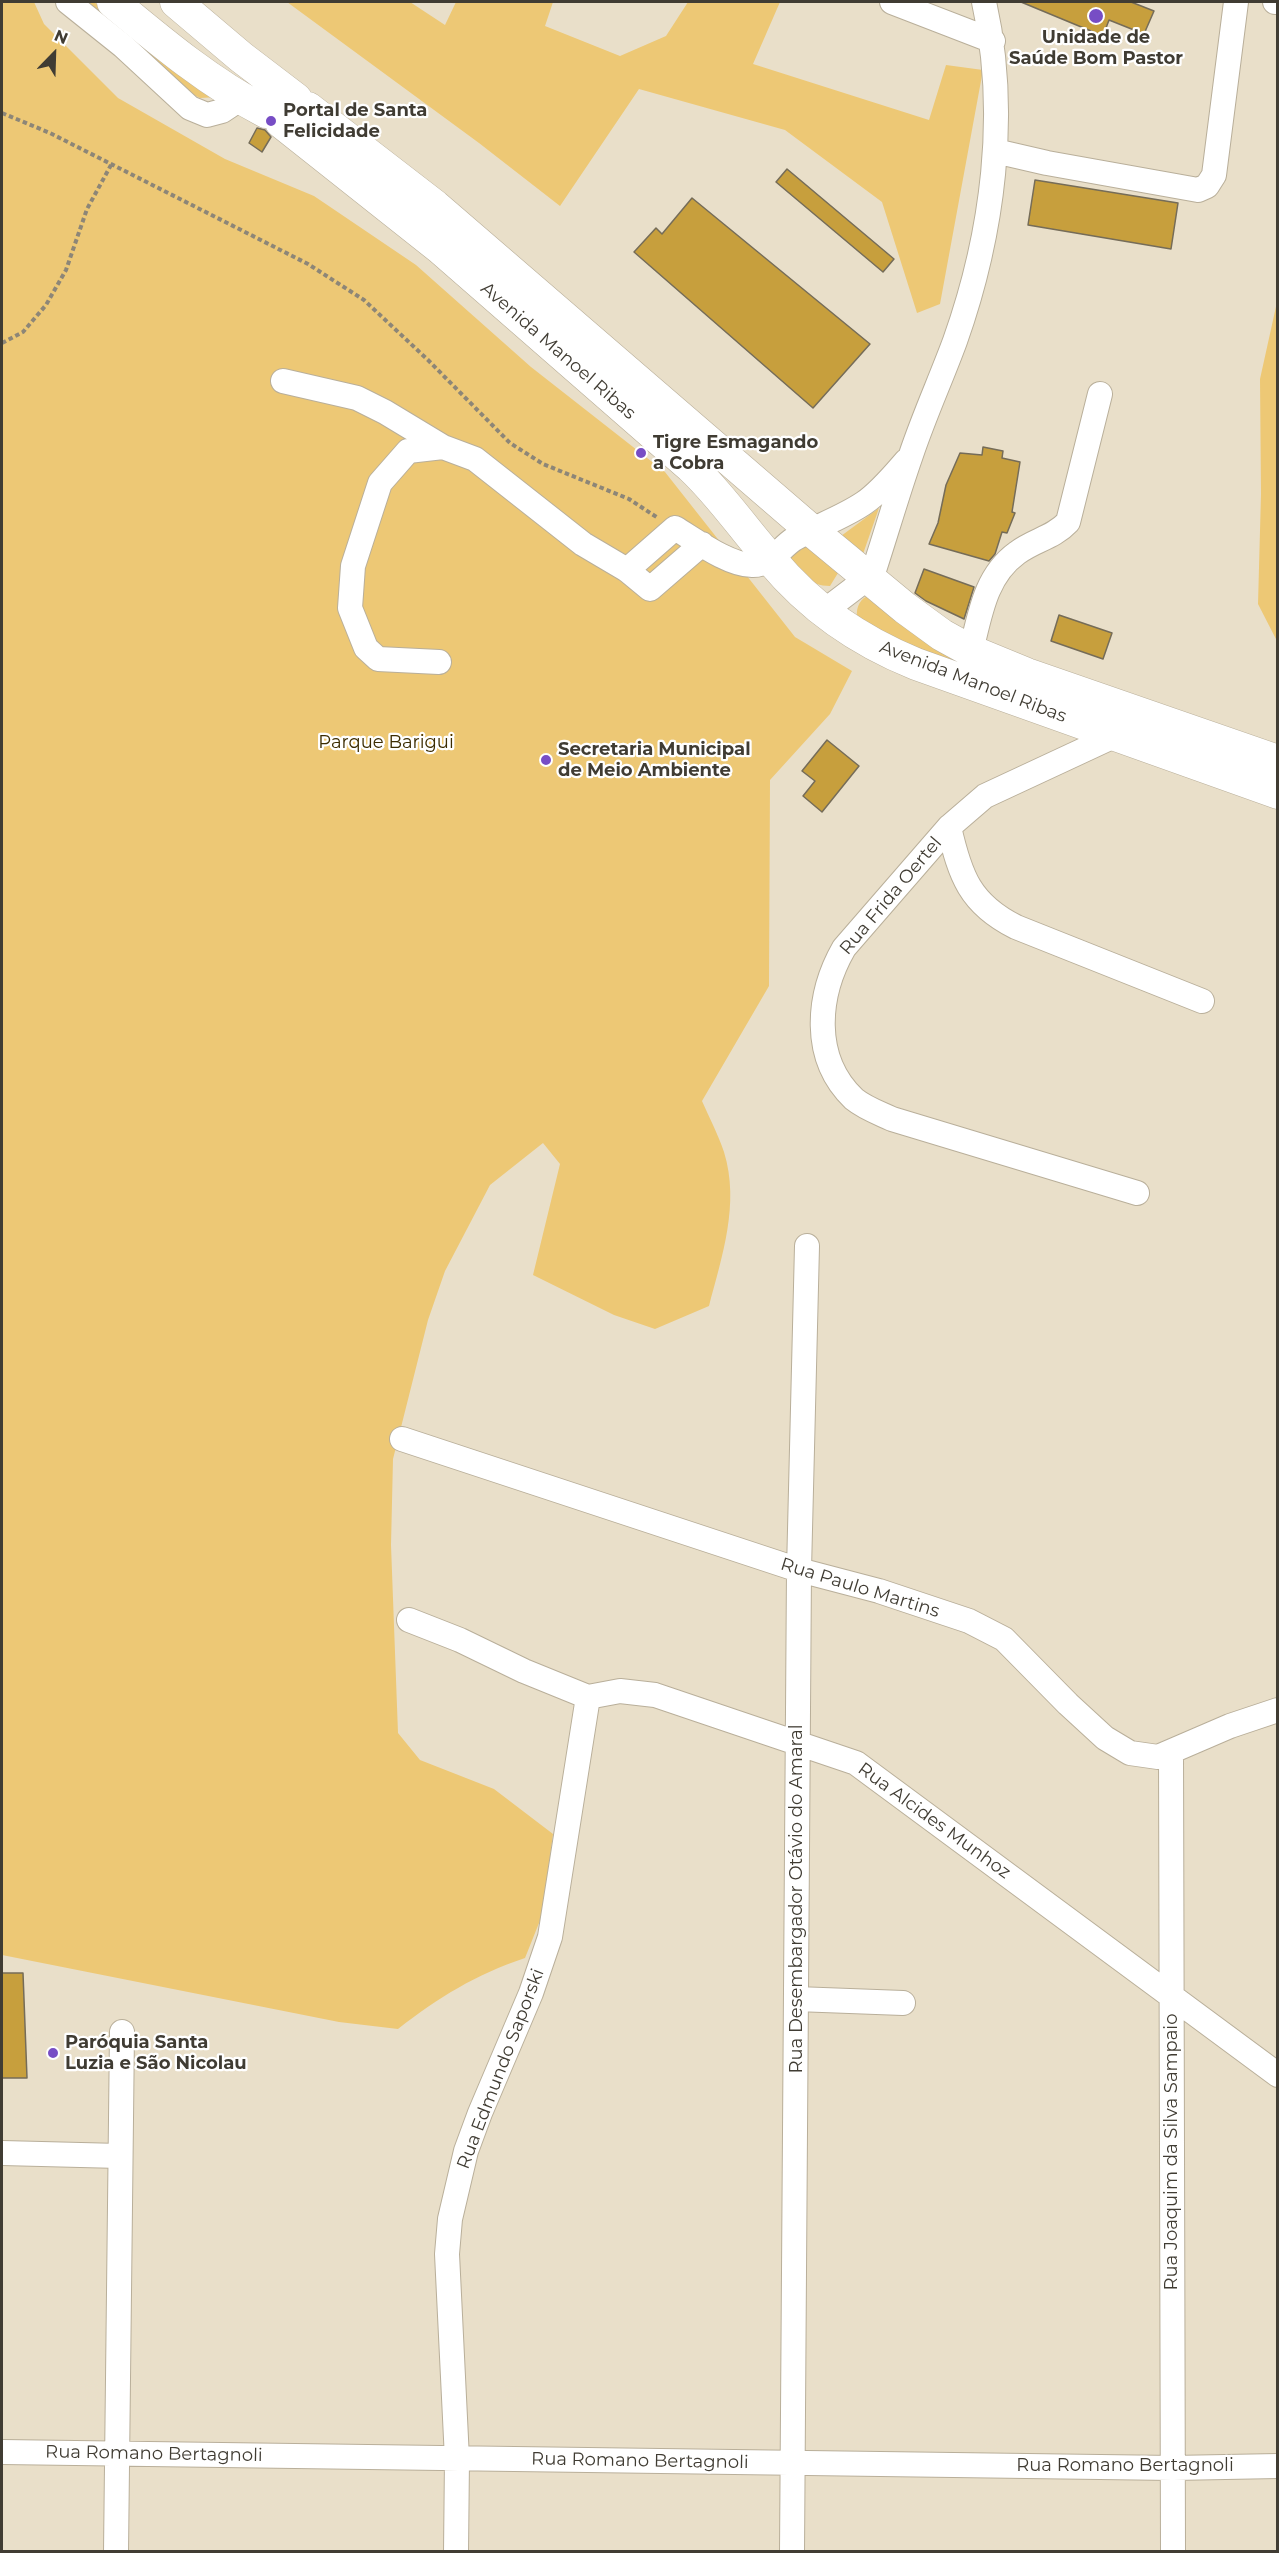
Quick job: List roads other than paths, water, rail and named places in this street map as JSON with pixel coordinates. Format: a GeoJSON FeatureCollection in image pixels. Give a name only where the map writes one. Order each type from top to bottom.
{"type":"FeatureCollection","features":[{"type":"Feature","properties":{"kind":"main road","name":"Avenida Manoel Ribas"},"geometry":{"type":"LineString","coordinates":[[113,2],[176,53],[278,108],[435,206],[812,531],[925,624],[971,651],[1061,686],[1278,761]]}},
{"type":"Feature","properties":{"kind":"main road","name":"Avenida Manoel Ribas"},"geometry":{"type":"LineString","coordinates":[[176,2],[233,51],[278,108],[691,467],[725,502],[771,561],[823,612],[850,632],[890,653],[1278,793]]}},
{"type":"Feature","properties":{"kind":"main road"},"geometry":{"type":"LineString","coordinates":[[1001,694],[1049,701],[1061,686]]}},
{"type":"Feature","properties":{"kind":"main road"},"geometry":{"type":"LineString","coordinates":[[1116,735],[1128,726],[1172,725]]}},
{"type":"Feature","properties":{"kind":"street"},"geometry":{"type":"LineString","coordinates":[[68,2],[123,46],[190,108],[207,115],[222,111],[278,108]]}},
{"type":"Feature","properties":{"kind":"street"},"geometry":{"type":"LineString","coordinates":[[892,2],[993,41]]}},
{"type":"Feature","properties":{"kind":"street"},"geometry":{"type":"LineString","coordinates":[[823,612],[869,577],[875,567],[911,454],[955,340],[978,265],[987,223],[995,151],[993,41],[984,2]]}},
{"type":"Feature","properties":{"kind":"street"},"geometry":{"type":"LineString","coordinates":[[995,151],[1047,163],[1198,190],[1207,186],[1214,175],[1236,2]]}},
{"type":"Feature","properties":{"kind":"street"},"geometry":{"type":"LineString","coordinates":[[283,381],[357,398],[443,447],[475,459],[583,544],[627,570],[650,589],[702,544]]}},
{"type":"Feature","properties":{"kind":"street"},"geometry":{"type":"LineString","coordinates":[[971,651],[983,603],[997,571],[1017,552],[1057,533],[1068,522],[1100,394]]}},
{"type":"Feature","properties":{"kind":"street"},"geometry":{"type":"LineString","coordinates":[[439,662],[378,659],[366,648],[350,608],[353,566],[380,483],[408,450],[443,447]]}},
{"type":"Feature","properties":{"kind":"street"},"geometry":{"type":"LineString","coordinates":[[627,570],[675,528],[744,565],[756,566],[771,561],[792,540],[864,503],[878,492],[911,454]]}},
{"type":"Feature","properties":{"kind":"street","name":"Rua Frida Oertel"},"geometry":{"type":"LineString","coordinates":[[1116,735],[985,796],[949,827],[855,934],[835,965],[825,994],[823,1039],[827,1059],[838,1079],[855,1099],[871,1110],[891,1119],[1137,1193]]}},
{"type":"Feature","properties":{"kind":"street"},"geometry":{"type":"LineString","coordinates":[[949,827],[955,853],[971,891],[995,917],[1202,1001]]}},
{"type":"Feature","properties":{"kind":"street","name":"Rua Desembargador Otávio do Amaral"},"geometry":{"type":"LineString","coordinates":[[792,2552],[799,1570],[807,1246]]}},
{"type":"Feature","properties":{"kind":"street","name":"Rua Paulo Martins"},"geometry":{"type":"LineString","coordinates":[[402,1439],[799,1570],[879,1591],[988,1630],[1004,1639],[1068,1704],[1119,1748],[1130,1753],[1158,1757],[1230,1726],[1278,1710]]}},
{"type":"Feature","properties":{"kind":"street"},"geometry":{"type":"LineString","coordinates":[[410,1620],[588,1697]]}},
{"type":"Feature","properties":{"kind":"street","name":"Rua Alcides Munhoz"},"geometry":{"type":"LineString","coordinates":[[588,1697],[620,1691],[655,1695],[843,1758],[869,1772],[1278,2075]]}},
{"type":"Feature","properties":{"kind":"street","name":"Rua Edmundo Saporski"},"geometry":{"type":"LineString","coordinates":[[456,2552],[457,2458],[447,2290],[450,2218],[466,2151],[483,2104],[531,1993],[550,1937],[588,1697]]}},
{"type":"Feature","properties":{"kind":"street","name":"Rua Joaquim da Silva Sampaio"},"geometry":{"type":"LineString","coordinates":[[1171,1753],[1173,2552]]}},
{"type":"Feature","properties":{"kind":"street"},"geometry":{"type":"LineString","coordinates":[[796,2000],[903,2003]]}},
{"type":"Feature","properties":{"kind":"street"},"geometry":{"type":"LineString","coordinates":[[116,2552],[122,2032]]}},
{"type":"Feature","properties":{"kind":"street"},"geometry":{"type":"LineString","coordinates":[[2,2153],[120,2156]]}},
{"type":"Feature","properties":{"kind":"street","name":"Rua Romano Bertagnoli"},"geometry":{"type":"LineString","coordinates":[[2,2452],[1173,2468],[1278,2466]]}},
{"type":"Feature","properties":{"kind":"place","name":"Unidade de Saúde Bom Pastor"},"geometry":{"type":"Point","coordinates":[1096,16]}},
{"type":"Feature","properties":{"kind":"place","name":"Portal de Santa Felicidade"},"geometry":{"type":"Point","coordinates":[271,121]}},
{"type":"Feature","properties":{"kind":"place","name":"Tigre Esmagando a Cobra"},"geometry":{"type":"Point","coordinates":[641,453]}},
{"type":"Feature","properties":{"kind":"place","name":"Secretaria Municipal de Meio Ambiente"},"geometry":{"type":"Point","coordinates":[546,760]}},
{"type":"Feature","properties":{"kind":"place","name":"Paróquia Santa Luzia e São Nicolau"},"geometry":{"type":"Point","coordinates":[53,2053]}},
{"type":"Feature","properties":{"kind":"park label","name":"Parque Barigui"},"geometry":{"type":"Point","coordinates":[386,743]}}]}
